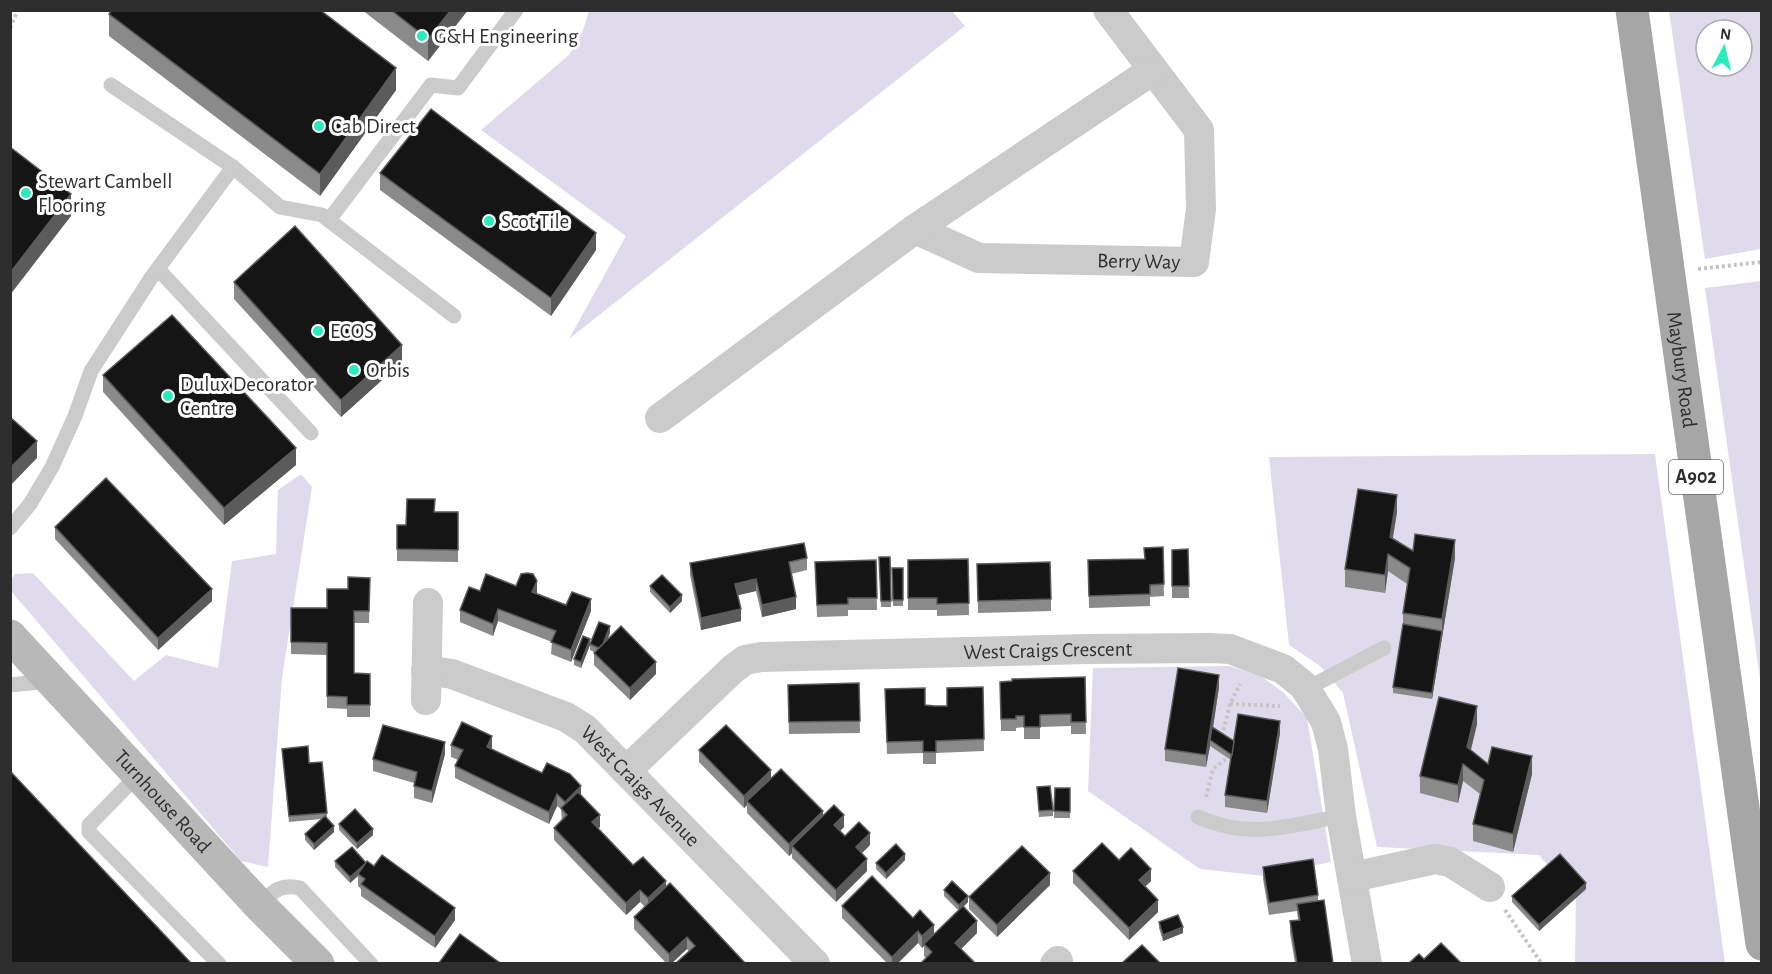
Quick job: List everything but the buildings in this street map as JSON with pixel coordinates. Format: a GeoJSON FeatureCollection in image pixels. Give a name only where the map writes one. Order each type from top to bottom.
{"type":"FeatureCollection","features":[{"type":"Feature","properties":{"kind":"main road","name":"Maybury Road"},"geometry":{"type":"LineString","coordinates":[[1632,10],[1761,944]]}},
{"type":"Feature","properties":{"kind":"street","name":"Berry Way"},"geometry":{"type":"LineString","coordinates":[[915,229],[979,258],[1194,262],[1201,208],[1199,130],[1108,10]]}},
{"type":"Feature","properties":{"kind":"street"},"geometry":{"type":"LineString","coordinates":[[660,418],[915,229],[1154,70]]}},
{"type":"Feature","properties":{"kind":"street"},"geometry":{"type":"LineString","coordinates":[[426,700],[428,603]]}},
{"type":"Feature","properties":{"kind":"street","name":"Turnhouse Road"},"geometry":{"type":"LineString","coordinates":[[10,636],[259,905],[318,963]]}},
{"type":"Feature","properties":{"kind":"street","name":"West Craigs Crescent"},"geometry":{"type":"LineString","coordinates":[[626,771],[745,660],[761,657],[1089,649],[1230,649],[1283,669],[1312,698],[1326,723],[1333,749],[1341,816],[1367,963]]}},
{"type":"Feature","properties":{"kind":"street","name":"West Craigs Avenue"},"geometry":{"type":"LineString","coordinates":[[426,670],[452,674],[566,717],[585,729],[815,963]]}},
{"type":"Feature","properties":{"kind":"street"},"geometry":{"type":"LineString","coordinates":[[1353,878],[1435,860],[1450,862],[1490,887]]}},
{"type":"Feature","properties":{"kind":"lane"},"geometry":{"type":"LineString","coordinates":[[329,220],[431,86],[458,88],[516,10]]}},
{"type":"Feature","properties":{"kind":"lane"},"geometry":{"type":"LineString","coordinates":[[111,86],[233,167],[280,207],[322,215],[454,316]]}},
{"type":"Feature","properties":{"kind":"lane"},"geometry":{"type":"LineString","coordinates":[[10,528],[30,504],[52,467],[75,416],[91,370],[158,269],[233,167]]}},
{"type":"Feature","properties":{"kind":"lane"},"geometry":{"type":"LineString","coordinates":[[158,269],[311,433]]}},
{"type":"Feature","properties":{"kind":"lane"},"geometry":{"type":"LineString","coordinates":[[1312,698],[1384,648]]}},
{"type":"Feature","properties":{"kind":"lane"},"geometry":{"type":"LineString","coordinates":[[10,685],[52,681]]}},
{"type":"Feature","properties":{"kind":"lane"},"geometry":{"type":"LineString","coordinates":[[138,775],[89,825],[89,832],[219,963]]}},
{"type":"Feature","properties":{"kind":"lane"},"geometry":{"type":"LineString","coordinates":[[1198,817],[1216,825],[1263,831],[1341,816]]}},
{"type":"Feature","properties":{"kind":"lane"},"geometry":{"type":"LineString","coordinates":[[259,905],[276,890],[288,885],[300,888],[371,963]]}},
{"type":"Feature","properties":{"kind":"path"},"geometry":{"type":"LineString","coordinates":[[10,28],[18,10]]}},
{"type":"Feature","properties":{"kind":"path"},"geometry":{"type":"LineString","coordinates":[[1667,273],[1761,262]]}},
{"type":"Feature","properties":{"kind":"path"},"geometry":{"type":"LineString","coordinates":[[1221,739],[1230,704],[1252,656]]}},
{"type":"Feature","properties":{"kind":"path"},"geometry":{"type":"LineString","coordinates":[[1230,704],[1312,698]]}},
{"type":"Feature","properties":{"kind":"path"},"geometry":{"type":"LineString","coordinates":[[1206,795],[1213,769],[1227,758]]}},
{"type":"Feature","properties":{"kind":"path"},"geometry":{"type":"LineString","coordinates":[[1490,887],[1542,963]]}},
{"type":"Feature","properties":{"kind":"shaded area"},"geometry":{"type":"Polygon","coordinates":[[[589,11],[952,11],[965,26],[569,339],[626,236],[481,130],[569,55],[583,30],[589,11]]]}},
{"type":"Feature","properties":{"kind":"shaded area"},"geometry":{"type":"Polygon","coordinates":[[[1669,11],[1761,11],[1761,249],[1705,259],[1669,11]]]}},
{"type":"Feature","properties":{"kind":"shaded area"},"geometry":{"type":"Polygon","coordinates":[[[1762,281],[1761,686],[1705,288],[1762,281]]]}},
{"type":"Feature","properties":{"kind":"shaded area"},"geometry":{"type":"Polygon","coordinates":[[[1655,454],[1725,963],[1575,963],[1576,898],[1539,855],[1377,847],[1343,693],[1320,666],[1289,645],[1269,457],[1655,454]]]}},
{"type":"Feature","properties":{"kind":"shaded area"},"geometry":{"type":"Polygon","coordinates":[[[301,474],[312,487],[282,678],[268,867],[241,861],[11,591],[11,580],[15,574],[33,573],[134,681],[166,655],[218,668],[232,561],[276,554],[278,490],[301,474]]]}},
{"type":"Feature","properties":{"kind":"shaded area"},"geometry":{"type":"Polygon","coordinates":[[[1229,666],[1259,675],[1283,692],[1307,718],[1331,862],[1264,876],[1200,869],[1088,791],[1093,668],[1229,666]]]}},
{"type":"Feature","properties":{"kind":"place","name":"G&H Engineering"},"geometry":{"type":"Point","coordinates":[422,36]}},
{"type":"Feature","properties":{"kind":"place","name":"Cab Direct"},"geometry":{"type":"Point","coordinates":[319,126]}},
{"type":"Feature","properties":{"kind":"place","name":"Stewart Cambell Flooring"},"geometry":{"type":"Point","coordinates":[26,193]}},
{"type":"Feature","properties":{"kind":"place","name":"Scot Tile"},"geometry":{"type":"Point","coordinates":[489,221]}},
{"type":"Feature","properties":{"kind":"place","name":"ECOS"},"geometry":{"type":"Point","coordinates":[318,331]}},
{"type":"Feature","properties":{"kind":"place","name":"Orbis"},"geometry":{"type":"Point","coordinates":[354,370]}},
{"type":"Feature","properties":{"kind":"place","name":"Dulux Decorator Centre"},"geometry":{"type":"Point","coordinates":[168,396]}}]}
